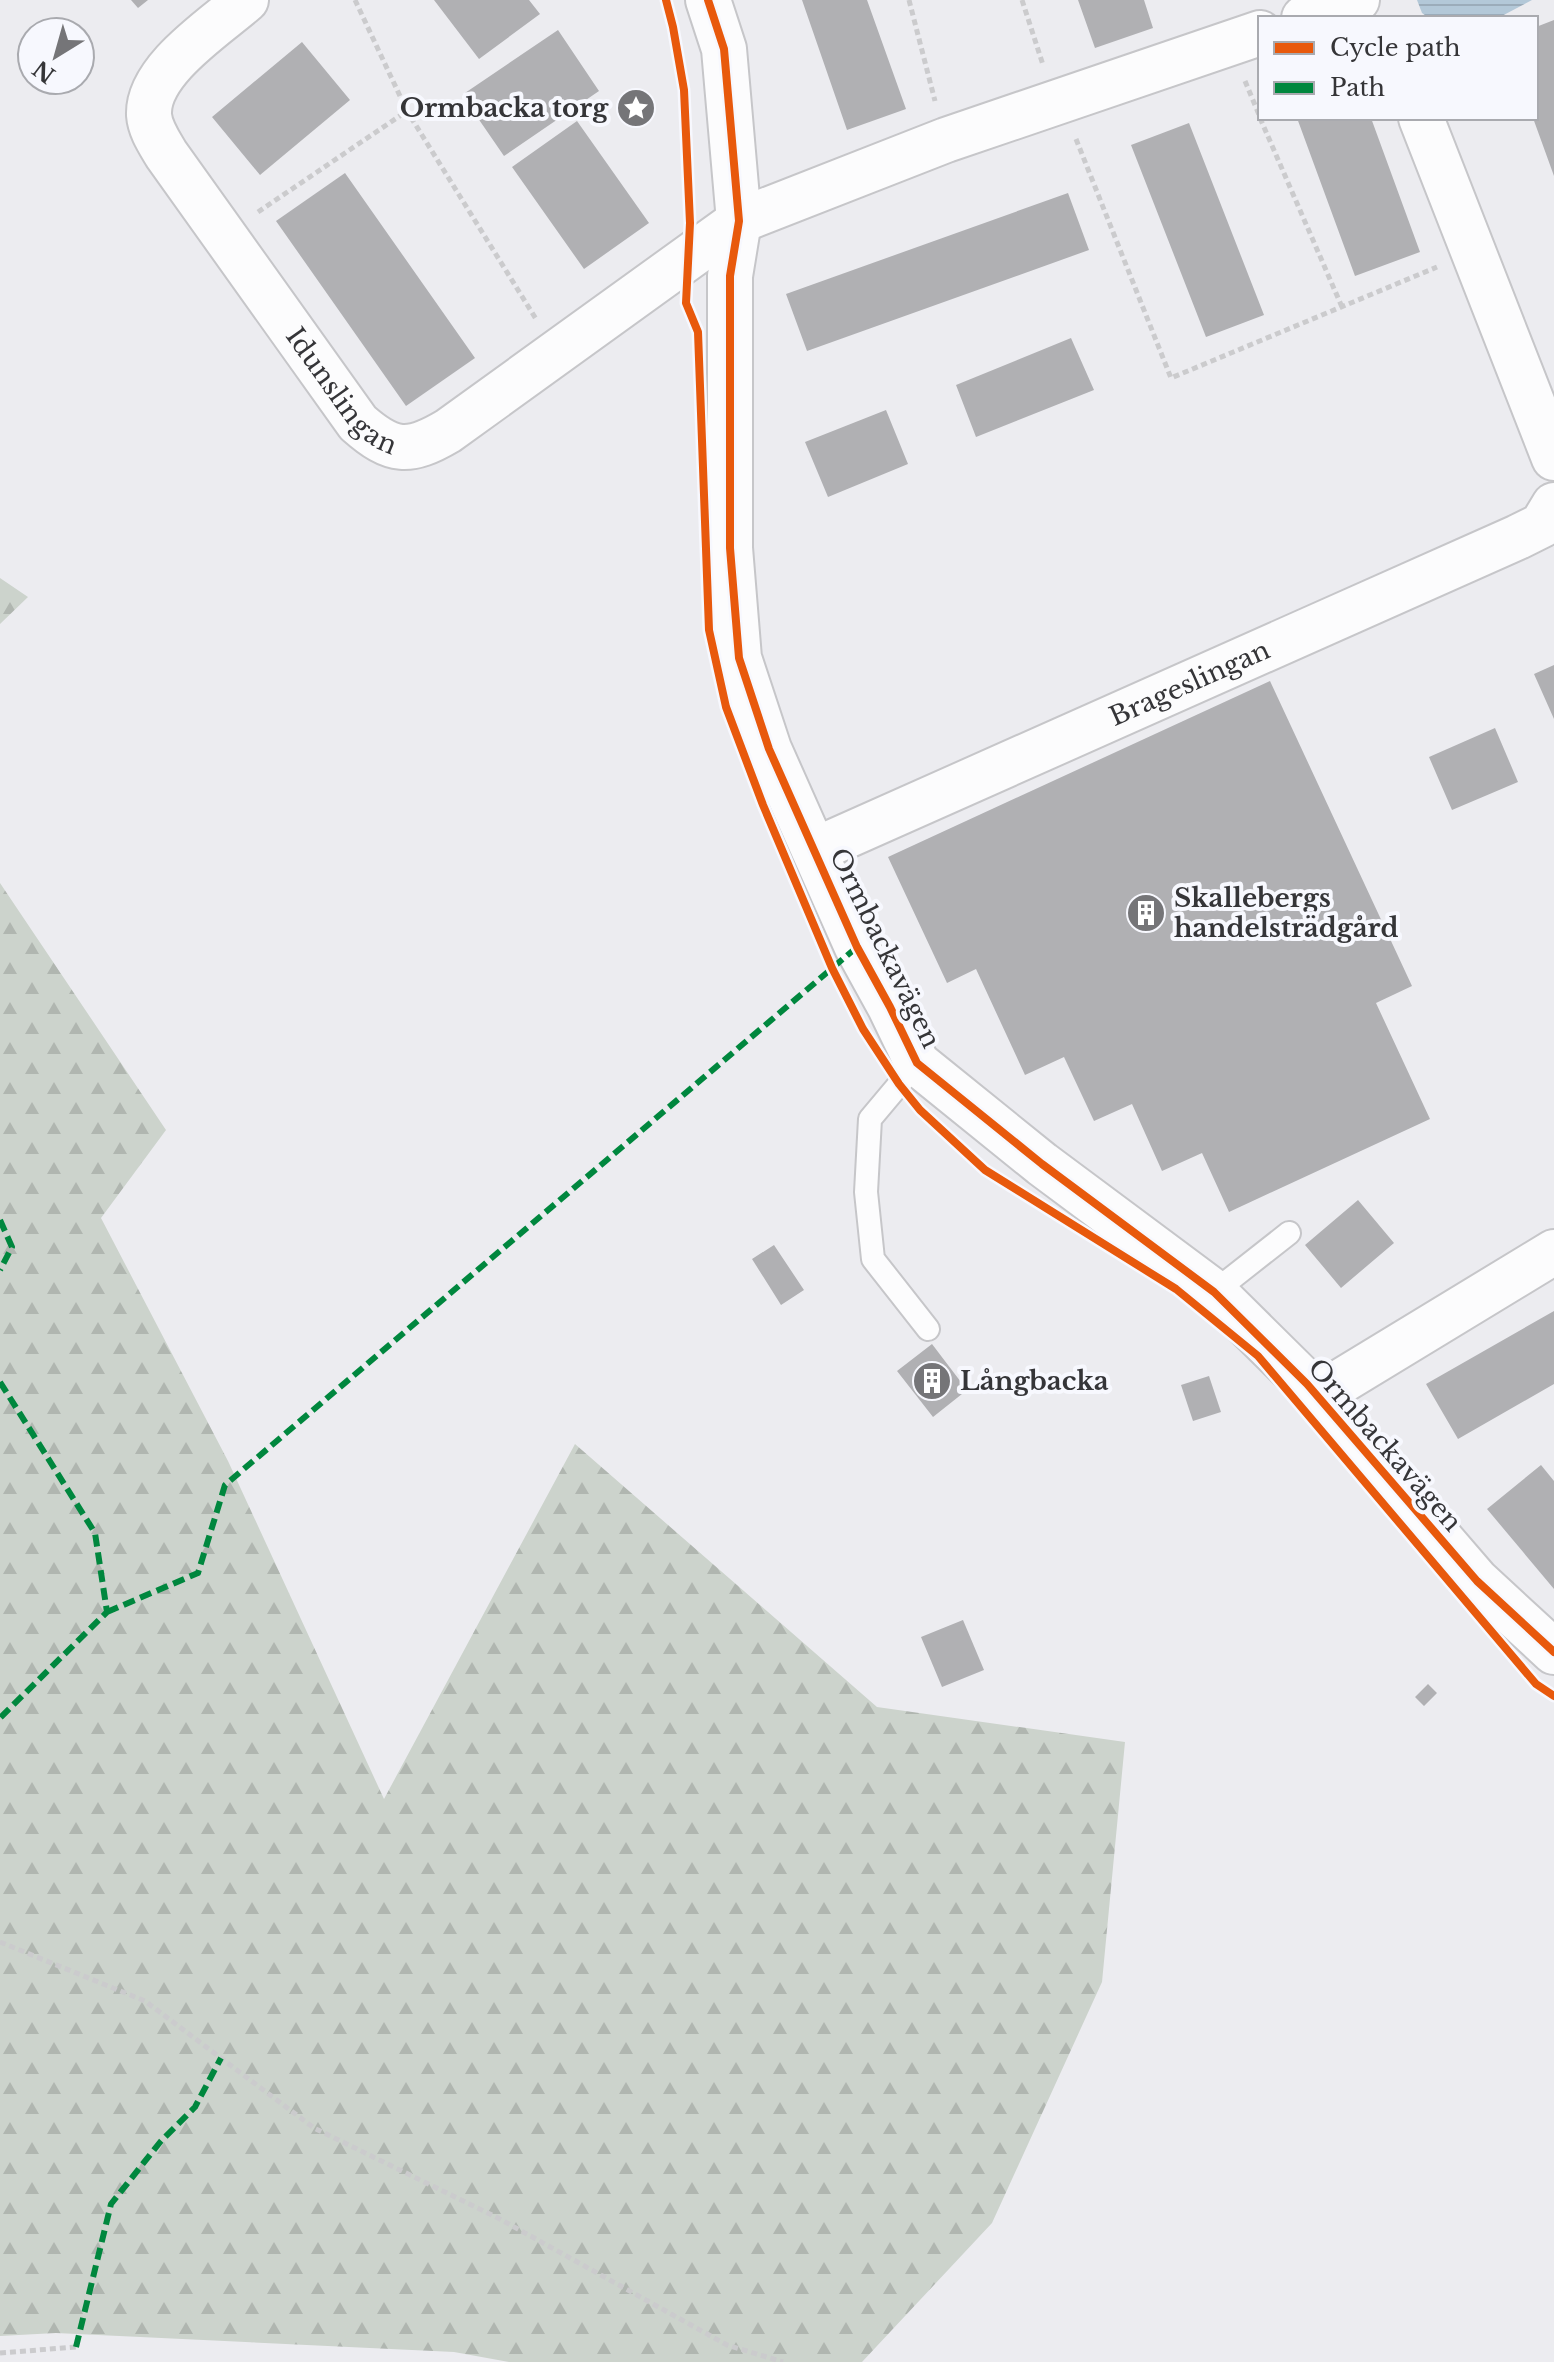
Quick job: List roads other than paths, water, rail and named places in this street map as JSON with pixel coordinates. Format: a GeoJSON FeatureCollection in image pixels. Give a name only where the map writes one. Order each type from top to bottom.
{"type":"FeatureCollection","features":[{"type":"Feature","properties":{"kind":"street","name":"Idunslingan"},"geometry":{"type":"LineString","coordinates":[[246,0],[174,61],[157,83],[149,116],[154,134],[358,423],[377,439],[396,446],[421,447],[448,431],[739,221]]}},
{"type":"Feature","properties":{"kind":"street","name":"Ormbackavägen"},"geometry":{"type":"LineString","coordinates":[[708,0],[724,49],[739,221],[730,276],[730,548],[739,658],[769,749],[857,947],[917,1063],[1042,1164],[1214,1292],[1317,1396],[1477,1581],[1554,1652]]}},
{"type":"Feature","properties":{"kind":"street"},"geometry":{"type":"LineString","coordinates":[[1310,16],[1357,0]]}},
{"type":"Feature","properties":{"kind":"street"},"geometry":{"type":"LineString","coordinates":[[739,221],[946,140],[1258,34]]}},
{"type":"Feature","properties":{"kind":"street"},"geometry":{"type":"LineString","coordinates":[[1422,120],[1471,253],[1554,458]]}},
{"type":"Feature","properties":{"kind":"street","name":"Brageslingan"},"geometry":{"type":"LineString","coordinates":[[815,850],[1518,537],[1542,525],[1553,510]]}},
{"type":"Feature","properties":{"kind":"street"},"geometry":{"type":"LineString","coordinates":[[1317,1396],[1554,1252]]}},
{"type":"Feature","properties":{"kind":"lane"},"geometry":{"type":"LineString","coordinates":[[917,1063],[870,1119],[866,1192],[873,1259],[928,1329]]}},
{"type":"Feature","properties":{"kind":"lane"},"geometry":{"type":"LineString","coordinates":[[1214,1292],[1289,1233]]}},
{"type":"Feature","properties":{"kind":"water"},"geometry":{"type":"Polygon","coordinates":[[[1417,0],[1532,0],[1502,16],[1426,16],[1417,0]]]}},
{"type":"Feature","properties":{"kind":"place","name":"Ormbacka torg"},"geometry":{"type":"Point","coordinates":[636,108]}},
{"type":"Feature","properties":{"kind":"place","name":"Skallebergs handelsträdgård"},"geometry":{"type":"Point","coordinates":[1146,913]}},
{"type":"Feature","properties":{"kind":"place","name":"Långbacka"},"geometry":{"type":"Point","coordinates":[932,1381]}}]}
